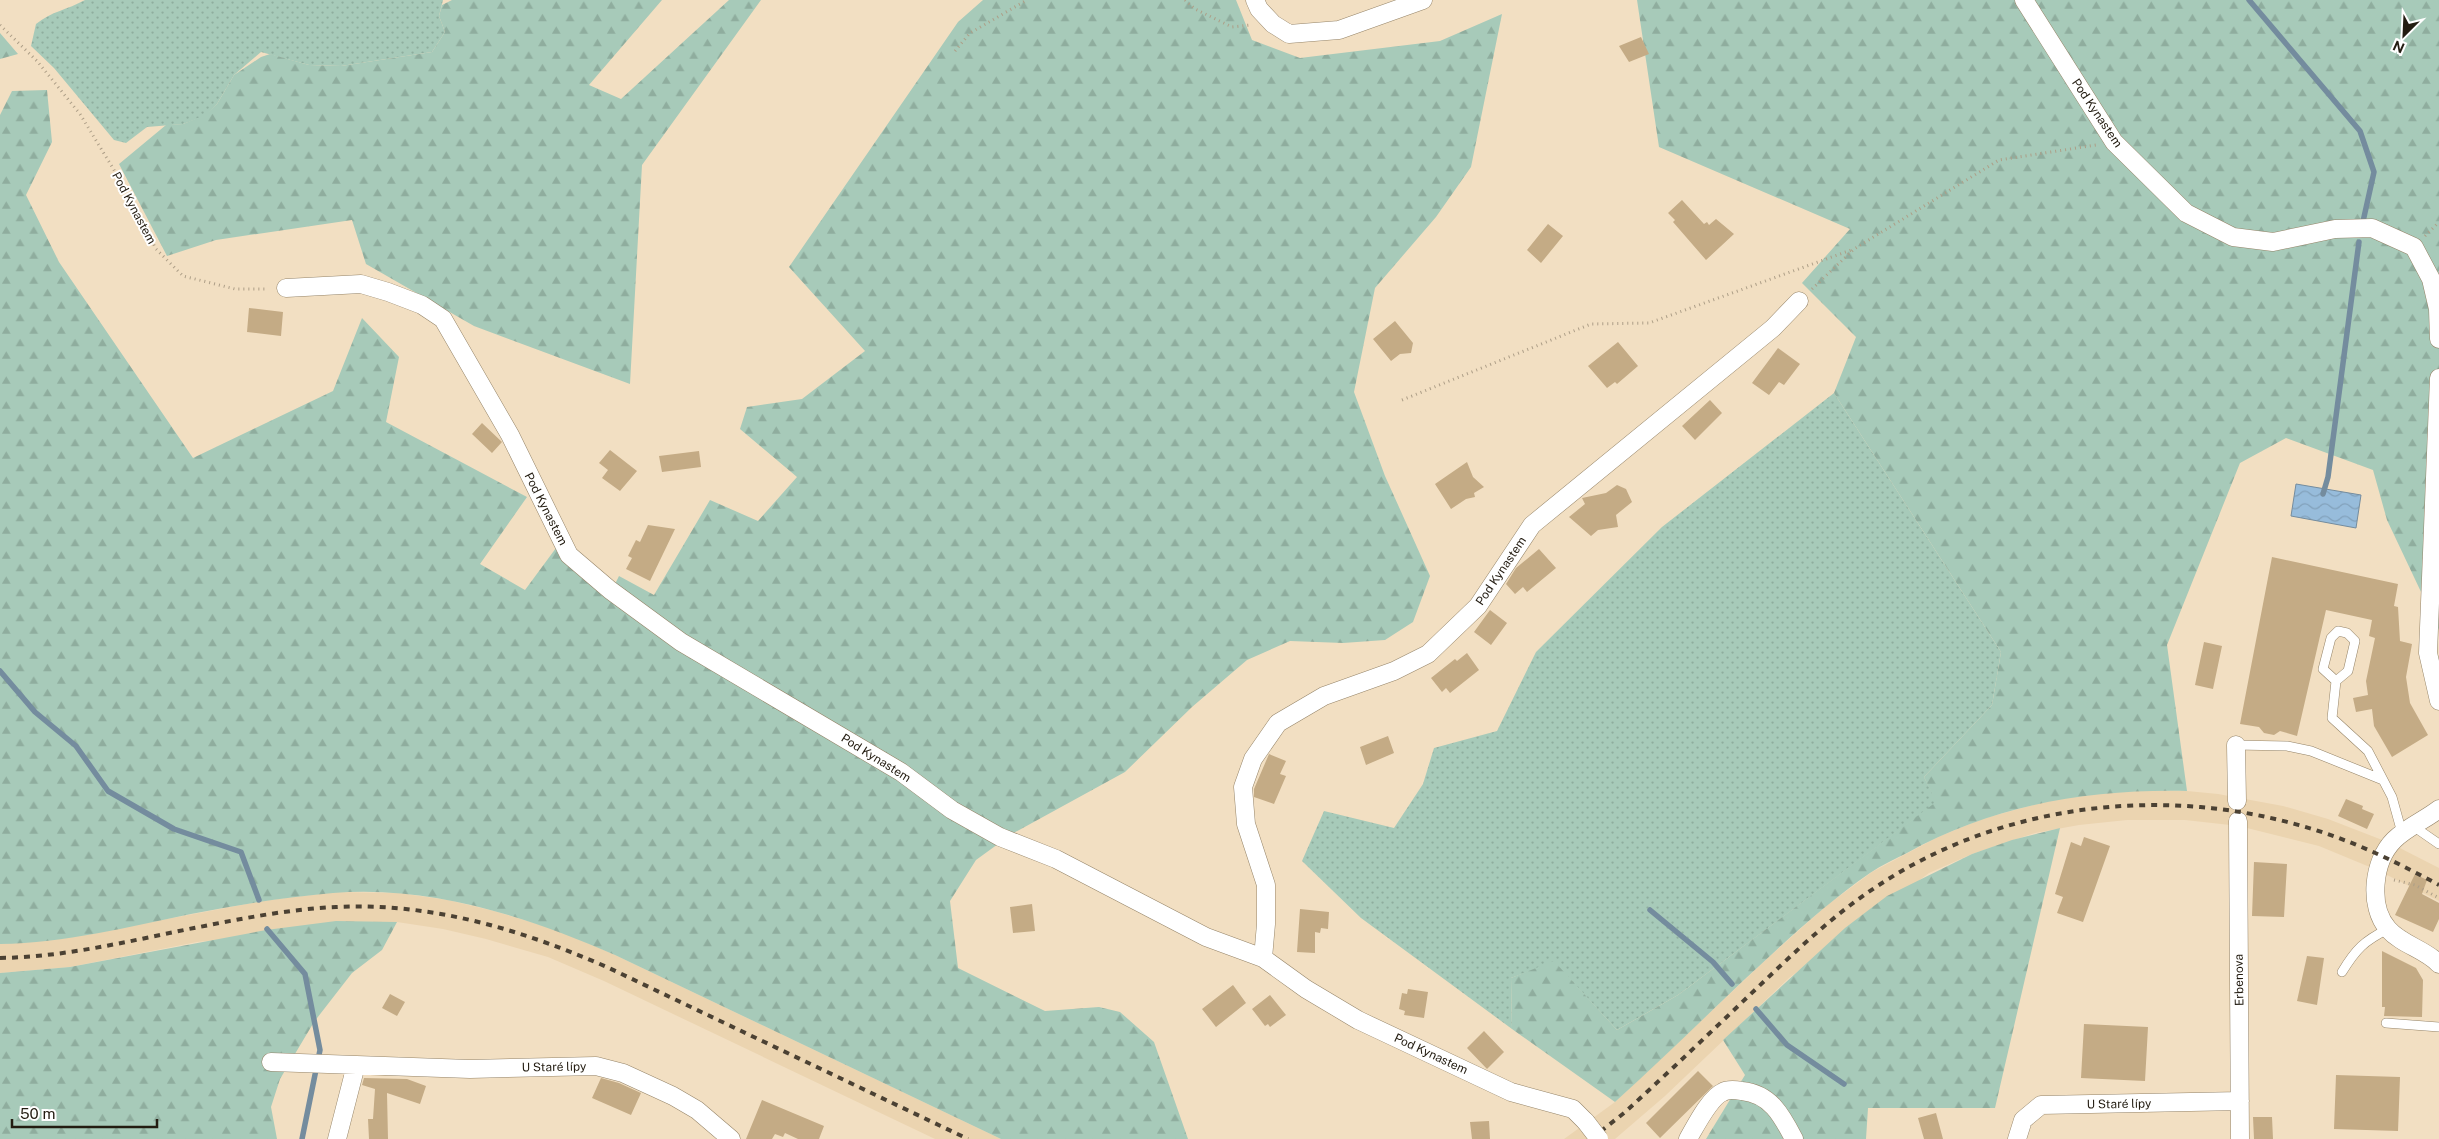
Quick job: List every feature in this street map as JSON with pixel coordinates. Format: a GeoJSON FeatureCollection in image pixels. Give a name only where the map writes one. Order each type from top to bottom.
{"type":"FeatureCollection","features":[{"type":"Feature","properties":{"kind":"street"},"geometry":{"type":"LineString","coordinates":[[1255,0],[1259,9],[1273,24],[1289,34],[1339,30],[1423,0]]}},
{"type":"Feature","properties":{"kind":"street","name":"Pod Kynastem"},"geometry":{"type":"LineString","coordinates":[[2024,0],[2114,142],[2186,213],[2233,237],[2272,242],[2335,229],[2372,228],[2414,247],[2431,279],[2438,309],[2439,339]]}},
{"type":"Feature","properties":{"kind":"street","name":"Pod Kynastem"},"geometry":{"type":"LineString","coordinates":[[286,288],[362,284],[422,305],[443,319],[510,435],[569,555],[610,590],[681,642],[901,772],[952,810],[1000,837],[1056,859],[1206,937],[1263,958],[1306,989],[1358,1020],[1511,1092],[1573,1109],[1600,1139]]}},
{"type":"Feature","properties":{"kind":"street","name":"Pod Kynastem"},"geometry":{"type":"LineString","coordinates":[[1263,958],[1266,924],[1266,885],[1246,824],[1243,787],[1253,759],[1278,723],[1324,696],[1394,672],[1428,654],[1478,606],[1532,525],[1774,328],[1799,301]]}},
{"type":"Feature","properties":{"kind":"street"},"geometry":{"type":"LineString","coordinates":[[2439,378],[2428,653],[2439,701]]}},
{"type":"Feature","properties":{"kind":"street"},"geometry":{"type":"LineString","coordinates":[[2236,745],[2237,801]]}},
{"type":"Feature","properties":{"kind":"street"},"geometry":{"type":"LineString","coordinates":[[2436,956],[2400,940],[2388,929],[2380,916],[2376,882],[2388,848],[2408,829],[2439,809]]}},
{"type":"Feature","properties":{"kind":"street","name":"Erbenova"},"geometry":{"type":"LineString","coordinates":[[2238,821],[2240,1139]]}},
{"type":"Feature","properties":{"kind":"street","name":"U Staré lípy"},"geometry":{"type":"LineString","coordinates":[[271,1062],[470,1069],[596,1066],[623,1073],[674,1096],[697,1110],[731,1139]]}},
{"type":"Feature","properties":{"kind":"street"},"geometry":{"type":"LineString","coordinates":[[337,1139],[356,1065]]}},
{"type":"Feature","properties":{"kind":"street"},"geometry":{"type":"LineString","coordinates":[[1688,1139],[1710,1104],[1722,1092],[1733,1090],[1757,1094],[1769,1100],[1782,1117],[1794,1139]]}},
{"type":"Feature","properties":{"kind":"street","name":"U Staré lípy"},"geometry":{"type":"LineString","coordinates":[[2017,1139],[2023,1120],[2041,1105],[2240,1101]]}},
{"type":"Feature","properties":{"kind":"lane"},"geometry":{"type":"LineString","coordinates":[[2336,681],[2323,669],[2331,638],[2338,631],[2347,633],[2355,640],[2348,670],[2336,681],[2332,718],[2368,751],[2408,829],[2439,844]]}},
{"type":"Feature","properties":{"kind":"lane"},"geometry":{"type":"LineString","coordinates":[[2236,745],[2287,746],[2311,751],[2383,780]]}},
{"type":"Feature","properties":{"kind":"lane"},"geometry":{"type":"LineString","coordinates":[[2342,972],[2360,946],[2368,939],[2388,929]]}},
{"type":"Feature","properties":{"kind":"lane"},"geometry":{"type":"LineString","coordinates":[[2386,1023],[2439,1028]]}},
{"type":"Feature","properties":{"kind":"path"},"geometry":{"type":"LineString","coordinates":[[955,51],[970,33],[1027,0]]}},
{"type":"Feature","properties":{"kind":"path"},"geometry":{"type":"LineString","coordinates":[[1185,0],[1195,10],[1232,27],[1273,24]]}},
{"type":"Feature","properties":{"kind":"path","name":"Pod Kynastem"},"geometry":{"type":"LineString","coordinates":[[0,25],[37,61],[80,114],[114,170],[156,249],[183,276],[235,289],[286,288]]}},
{"type":"Feature","properties":{"kind":"path"},"geometry":{"type":"LineString","coordinates":[[1799,301],[1854,249],[1998,160],[2114,142]]}},
{"type":"Feature","properties":{"kind":"path"},"geometry":{"type":"LineString","coordinates":[[1402,400],[1591,324],[1649,323],[1854,249]]}},
{"type":"Feature","properties":{"kind":"path"},"geometry":{"type":"LineString","coordinates":[[2376,882],[2396,880],[2406,882],[2439,898]]}},
{"type":"Feature","properties":{"kind":"shaded area"},"geometry":{"type":"Polygon","coordinates":[[[2125,790],[2187,791],[2218,794],[2283,806],[2328,819],[2390,843],[2439,868],[2439,901],[2377,870],[2319,846],[2239,826],[2185,820],[2127,820],[2079,825],[2035,833],[1972,854],[1929,873],[1789,978],[1665,1096],[1615,1139],[1564,1139],[1615,1102],[1769,957],[1826,906],[1872,872],[1938,837],[1982,819],[2055,799],[2125,790]]]}},
{"type":"Feature","properties":{"kind":"shaded area"},"geometry":{"type":"Polygon","coordinates":[[[335,892],[399,893],[448,900],[558,930],[615,955],[1001,1139],[935,1139],[604,981],[548,957],[443,929],[397,922],[197,942],[70,967],[0,973],[0,944],[66,938],[262,901],[335,892]]]}},
{"type":"Feature","properties":{"kind":"green space"},"geometry":{"type":"Polygon","coordinates":[[[85,0],[443,0],[439,16],[445,32],[432,52],[341,66],[309,65],[261,52],[234,75],[217,104],[205,116],[183,124],[147,127],[126,143],[114,140],[54,68],[31,46],[36,24],[48,16],[85,0]]]}},
{"type":"Feature","properties":{"kind":"green space"},"geometry":{"type":"Polygon","coordinates":[[[452,0],[662,0],[589,85],[621,99],[729,0],[761,0],[642,165],[630,384],[474,326],[366,264],[352,220],[216,240],[167,256],[119,164],[166,125],[183,124],[205,115],[217,104],[234,75],[261,57],[270,54],[309,65],[341,66],[432,52],[445,32],[439,16],[442,5],[452,0]]]}},
{"type":"Feature","properties":{"kind":"green space"},"geometry":{"type":"Polygon","coordinates":[[[983,0],[1236,0],[1252,40],[1300,58],[1440,41],[1502,14],[1471,167],[1436,217],[1375,288],[1354,392],[1385,476],[1430,576],[1413,622],[1385,640],[1343,643],[1290,641],[1247,660],[1192,707],[1125,772],[1010,835],[956,806],[681,634],[614,586],[619,576],[654,595],[710,500],[758,521],[797,477],[740,429],[747,407],[802,399],[865,351],[789,267],[958,22],[983,0]]]}},
{"type":"Feature","properties":{"kind":"green space"},"geometry":{"type":"Polygon","coordinates":[[[1637,0],[2439,0],[2439,630],[2387,520],[2373,470],[2286,438],[2240,463],[2167,645],[2187,791],[2114,793],[2043,803],[2008,812],[1940,836],[1884,865],[1853,885],[1805,924],[1615,1102],[1512,1029],[1511,978],[1554,961],[1617,1030],[1678,995],[1936,802],[1924,777],[1992,705],[2001,652],[1834,393],[1856,337],[1802,283],[1850,229],[1659,147],[1637,0]]]}},
{"type":"Feature","properties":{"kind":"green space"},"geometry":{"type":"Polygon","coordinates":[[[0,33],[18,54],[0,59],[0,33]]]}},
{"type":"Feature","properties":{"kind":"green space"},"geometry":{"type":"Polygon","coordinates":[[[47,90],[52,142],[26,195],[59,262],[193,458],[333,391],[362,318],[399,357],[386,422],[527,497],[480,564],[525,590],[556,548],[580,576],[630,612],[894,775],[998,844],[976,860],[950,901],[958,968],[1045,1011],[1099,1007],[1120,1012],[1154,1042],[1188,1139],[1001,1139],[615,955],[548,928],[478,907],[442,899],[370,892],[333,893],[226,907],[120,929],[48,941],[0,944],[0,115],[12,91],[47,90]]]}},
{"type":"Feature","properties":{"kind":"green space"},"geometry":{"type":"Polygon","coordinates":[[[1834,393],[2001,652],[1992,705],[1924,777],[1937,802],[1678,995],[1617,1030],[1554,962],[1511,978],[1512,1029],[1361,918],[1302,861],[1324,811],[1394,828],[1423,784],[1434,748],[1497,731],[1536,652],[1662,527],[1834,393]]]}},
{"type":"Feature","properties":{"kind":"green space"},"geometry":{"type":"Polygon","coordinates":[[[2060,828],[1995,1108],[1868,1108],[1866,1139],[1706,1139],[1745,1075],[1723,1040],[1845,928],[1887,896],[1972,854],[2012,840],[2060,828]]]}},
{"type":"Feature","properties":{"kind":"green space"},"geometry":{"type":"Polygon","coordinates":[[[336,921],[397,922],[382,950],[352,973],[314,1022],[280,1079],[271,1107],[277,1139],[0,1139],[0,973],[70,967],[266,930],[336,921]]]}},
{"type":"Feature","properties":{"kind":"water"},"geometry":{"type":"Polygon","coordinates":[[[2296,484],[2361,495],[2356,528],[2291,516],[2296,484]]]}},
{"type":"Feature","properties":{"kind":"building"},"geometry":{"type":"Polygon","coordinates":[[[1641,37],[1649,54],[1629,62],[1619,46],[1641,37]]]}},
{"type":"Feature","properties":{"kind":"building"},"geometry":{"type":"Polygon","coordinates":[[[1682,200],[1704,224],[1707,222],[1709,225],[1716,219],[1734,234],[1706,260],[1673,222],[1675,220],[1668,213],[1682,200]]]}},
{"type":"Feature","properties":{"kind":"building"},"geometry":{"type":"Polygon","coordinates":[[[1548,224],[1563,236],[1541,263],[1527,250],[1548,224]]]}},
{"type":"Feature","properties":{"kind":"building"},"geometry":{"type":"Polygon","coordinates":[[[249,308],[283,312],[281,336],[247,332],[249,308]]]}},
{"type":"Feature","properties":{"kind":"building"},"geometry":{"type":"Polygon","coordinates":[[[1395,321],[1413,343],[1411,353],[1400,354],[1391,361],[1373,339],[1395,321]]]}},
{"type":"Feature","properties":{"kind":"building"},"geometry":{"type":"Polygon","coordinates":[[[1618,342],[1638,366],[1617,384],[1615,382],[1607,388],[1588,366],[1618,342]]]}},
{"type":"Feature","properties":{"kind":"building"},"geometry":{"type":"Polygon","coordinates":[[[1778,348],[1800,364],[1784,385],[1779,382],[1769,395],[1752,383],[1778,348]]]}},
{"type":"Feature","properties":{"kind":"building"},"geometry":{"type":"Polygon","coordinates":[[[1710,400],[1722,413],[1695,440],[1682,426],[1710,400]]]}},
{"type":"Feature","properties":{"kind":"building"},"geometry":{"type":"Polygon","coordinates":[[[482,423],[502,442],[492,453],[472,434],[482,423]]]}},
{"type":"Feature","properties":{"kind":"building"},"geometry":{"type":"Polygon","coordinates":[[[610,450],[637,471],[620,491],[602,478],[608,470],[599,463],[610,450]]]}},
{"type":"Feature","properties":{"kind":"building"},"geometry":{"type":"Polygon","coordinates":[[[699,451],[701,467],[662,472],[659,456],[699,451]]]}},
{"type":"Feature","properties":{"kind":"building"},"geometry":{"type":"Polygon","coordinates":[[[1467,462],[1473,477],[1484,487],[1474,493],[1475,497],[1466,499],[1451,509],[1435,484],[1467,462]]]}},
{"type":"Feature","properties":{"kind":"building"},"geometry":{"type":"Polygon","coordinates":[[[1617,485],[1626,489],[1632,502],[1616,515],[1618,527],[1598,530],[1591,536],[1569,517],[1585,504],[1582,498],[1606,493],[1617,485]]]}},
{"type":"Feature","properties":{"kind":"building"},"geometry":{"type":"Polygon","coordinates":[[[648,525],[675,529],[650,581],[626,569],[632,558],[628,556],[636,540],[640,542],[648,525]]]}},
{"type":"Feature","properties":{"kind":"building"},"geometry":{"type":"Polygon","coordinates":[[[1539,549],[1556,568],[1527,592],[1523,587],[1515,594],[1506,584],[1516,568],[1539,549]]]}},
{"type":"Feature","properties":{"kind":"building"},"geometry":{"type":"Polygon","coordinates":[[[2272,557],[2398,584],[2394,606],[2398,607],[2400,641],[2412,644],[2406,677],[2410,703],[2428,735],[2392,757],[2374,726],[2372,709],[2356,712],[2353,698],[2368,695],[2366,681],[2375,638],[2369,636],[2372,620],[2326,610],[2297,736],[2280,731],[2274,735],[2264,733],[2259,727],[2240,724],[2272,557]]]}},
{"type":"Feature","properties":{"kind":"building"},"geometry":{"type":"Polygon","coordinates":[[[1490,610],[1507,623],[1491,645],[1474,632],[1490,610]]]}},
{"type":"Feature","properties":{"kind":"building"},"geometry":{"type":"Polygon","coordinates":[[[2204,642],[2222,646],[2213,689],[2195,685],[2204,642]]]}},
{"type":"Feature","properties":{"kind":"building"},"geometry":{"type":"Polygon","coordinates":[[[1467,653],[1479,670],[1450,693],[1446,688],[1442,692],[1431,678],[1455,659],[1457,661],[1467,653]]]}},
{"type":"Feature","properties":{"kind":"building"},"geometry":{"type":"Polygon","coordinates":[[[1388,736],[1394,753],[1366,765],[1360,747],[1388,736]]]}},
{"type":"Feature","properties":{"kind":"building"},"geometry":{"type":"Polygon","coordinates":[[[1269,754],[1286,761],[1280,774],[1286,776],[1274,804],[1254,797],[1254,789],[1269,754]]]}},
{"type":"Feature","properties":{"kind":"building"},"geometry":{"type":"Polygon","coordinates":[[[2346,799],[2363,806],[2362,809],[2374,814],[2367,829],[2338,816],[2346,799]]]}},
{"type":"Feature","properties":{"kind":"building"},"geometry":{"type":"Polygon","coordinates":[[[2084,837],[2110,846],[2083,922],[2057,913],[2063,897],[2055,894],[2071,842],[2081,846],[2084,837]]]}},
{"type":"Feature","properties":{"kind":"building"},"geometry":{"type":"Polygon","coordinates":[[[2254,862],[2287,864],[2284,917],[2252,916],[2254,862]]]}},
{"type":"Feature","properties":{"kind":"building"},"geometry":{"type":"Polygon","coordinates":[[[2415,874],[2427,880],[2422,894],[2439,903],[2439,919],[2433,932],[2395,915],[2415,874]]]}},
{"type":"Feature","properties":{"kind":"building"},"geometry":{"type":"Polygon","coordinates":[[[1032,904],[1035,931],[1013,933],[1010,907],[1032,904]]]}},
{"type":"Feature","properties":{"kind":"building"},"geometry":{"type":"Polygon","coordinates":[[[1300,909],[1329,912],[1328,929],[1321,928],[1320,933],[1315,932],[1315,953],[1297,952],[1300,909]]]}},
{"type":"Feature","properties":{"kind":"building"},"geometry":{"type":"Polygon","coordinates":[[[2382,951],[2416,968],[2423,980],[2422,1017],[2384,1016],[2385,1007],[2382,1007],[2382,951]]]}},
{"type":"Feature","properties":{"kind":"building"},"geometry":{"type":"Polygon","coordinates":[[[2307,956],[2324,958],[2317,1005],[2297,1001],[2307,956]]]}},
{"type":"Feature","properties":{"kind":"building"},"geometry":{"type":"Polygon","coordinates":[[[1233,985],[1246,1003],[1216,1027],[1202,1009],[1233,985]]]}},
{"type":"Feature","properties":{"kind":"building"},"geometry":{"type":"Polygon","coordinates":[[[1408,989],[1428,992],[1424,1018],[1404,1015],[1405,1011],[1399,1009],[1402,993],[1407,994],[1408,989]]]}},
{"type":"Feature","properties":{"kind":"building"},"geometry":{"type":"Polygon","coordinates":[[[390,994],[405,1002],[397,1016],[382,1008],[390,994]]]}},
{"type":"Feature","properties":{"kind":"building"},"geometry":{"type":"Polygon","coordinates":[[[1270,995],[1286,1015],[1270,1027],[1268,1024],[1265,1026],[1252,1009],[1270,995]]]}},
{"type":"Feature","properties":{"kind":"building"},"geometry":{"type":"Polygon","coordinates":[[[2084,1024],[2148,1027],[2145,1081],[2081,1078],[2084,1024]]]}},
{"type":"Feature","properties":{"kind":"building"},"geometry":{"type":"Polygon","coordinates":[[[1484,1031],[1504,1052],[1487,1069],[1467,1048],[1484,1031]]]}},
{"type":"Feature","properties":{"kind":"building"},"geometry":{"type":"Polygon","coordinates":[[[1698,1071],[1713,1086],[1660,1138],[1646,1123],[1698,1071]]]}},
{"type":"Feature","properties":{"kind":"building"},"geometry":{"type":"Polygon","coordinates":[[[2336,1075],[2400,1077],[2398,1131],[2334,1129],[2336,1075]]]}},
{"type":"Feature","properties":{"kind":"building"},"geometry":{"type":"Polygon","coordinates":[[[364,1078],[407,1079],[426,1086],[420,1104],[387,1093],[388,1139],[369,1139],[368,1119],[373,1119],[375,1089],[362,1085],[364,1078]]]}},
{"type":"Feature","properties":{"kind":"building"},"geometry":{"type":"Polygon","coordinates":[[[601,1078],[619,1083],[641,1093],[631,1115],[592,1098],[601,1078]]]}},
{"type":"Feature","properties":{"kind":"building"},"geometry":{"type":"Polygon","coordinates":[[[762,1100],[824,1126],[819,1139],[798,1139],[785,1133],[783,1137],[775,1134],[772,1139],[746,1139],[762,1100]]]}},
{"type":"Feature","properties":{"kind":"building"},"geometry":{"type":"Polygon","coordinates":[[[1936,1113],[1943,1139],[1924,1139],[1918,1118],[1936,1113]]]}},
{"type":"Feature","properties":{"kind":"building"},"geometry":{"type":"Polygon","coordinates":[[[2253,1117],[2272,1117],[2273,1139],[2254,1139],[2253,1117]]]}},
{"type":"Feature","properties":{"kind":"building"},"geometry":{"type":"Polygon","coordinates":[[[1489,1121],[1490,1139],[1472,1139],[1470,1122],[1489,1121]]]}},
{"type":"Feature","properties":{"kind":"waterway"},"geometry":{"type":"LineString","coordinates":[[2249,0],[2360,131],[2374,172],[2362,226]]}},
{"type":"Feature","properties":{"kind":"waterway"},"geometry":{"type":"LineString","coordinates":[[2323,494],[2328,477],[2359,242]]}},
{"type":"Feature","properties":{"kind":"waterway"},"geometry":{"type":"LineString","coordinates":[[0,671],[35,712],[76,746],[108,791],[174,829],[241,852],[259,900]]}},
{"type":"Feature","properties":{"kind":"waterway"},"geometry":{"type":"LineString","coordinates":[[1650,910],[1713,962],[1732,984]]}},
{"type":"Feature","properties":{"kind":"waterway"},"geometry":{"type":"LineString","coordinates":[[267,929],[305,974],[320,1050],[302,1139]]}},
{"type":"Feature","properties":{"kind":"waterway"},"geometry":{"type":"LineString","coordinates":[[1756,1009],[1787,1045],[1844,1084]]}},
{"type":"Feature","properties":{"kind":"railway"},"geometry":{"type":"LineString","coordinates":[[1591,1139],[1624,1113],[1801,947],[1862,896],[1927,858],[1977,836],[2030,820],[2084,810],[2139,805],[2194,807],[2248,813],[2302,826],[2337,837],[2389,859],[2439,885]]}},
{"type":"Feature","properties":{"kind":"railway"},"geometry":{"type":"LineString","coordinates":[[0,958],[49,955],[300,910],[371,907],[407,909],[441,914],[476,921],[510,931],[576,954],[609,968],[968,1139]]}}]}
